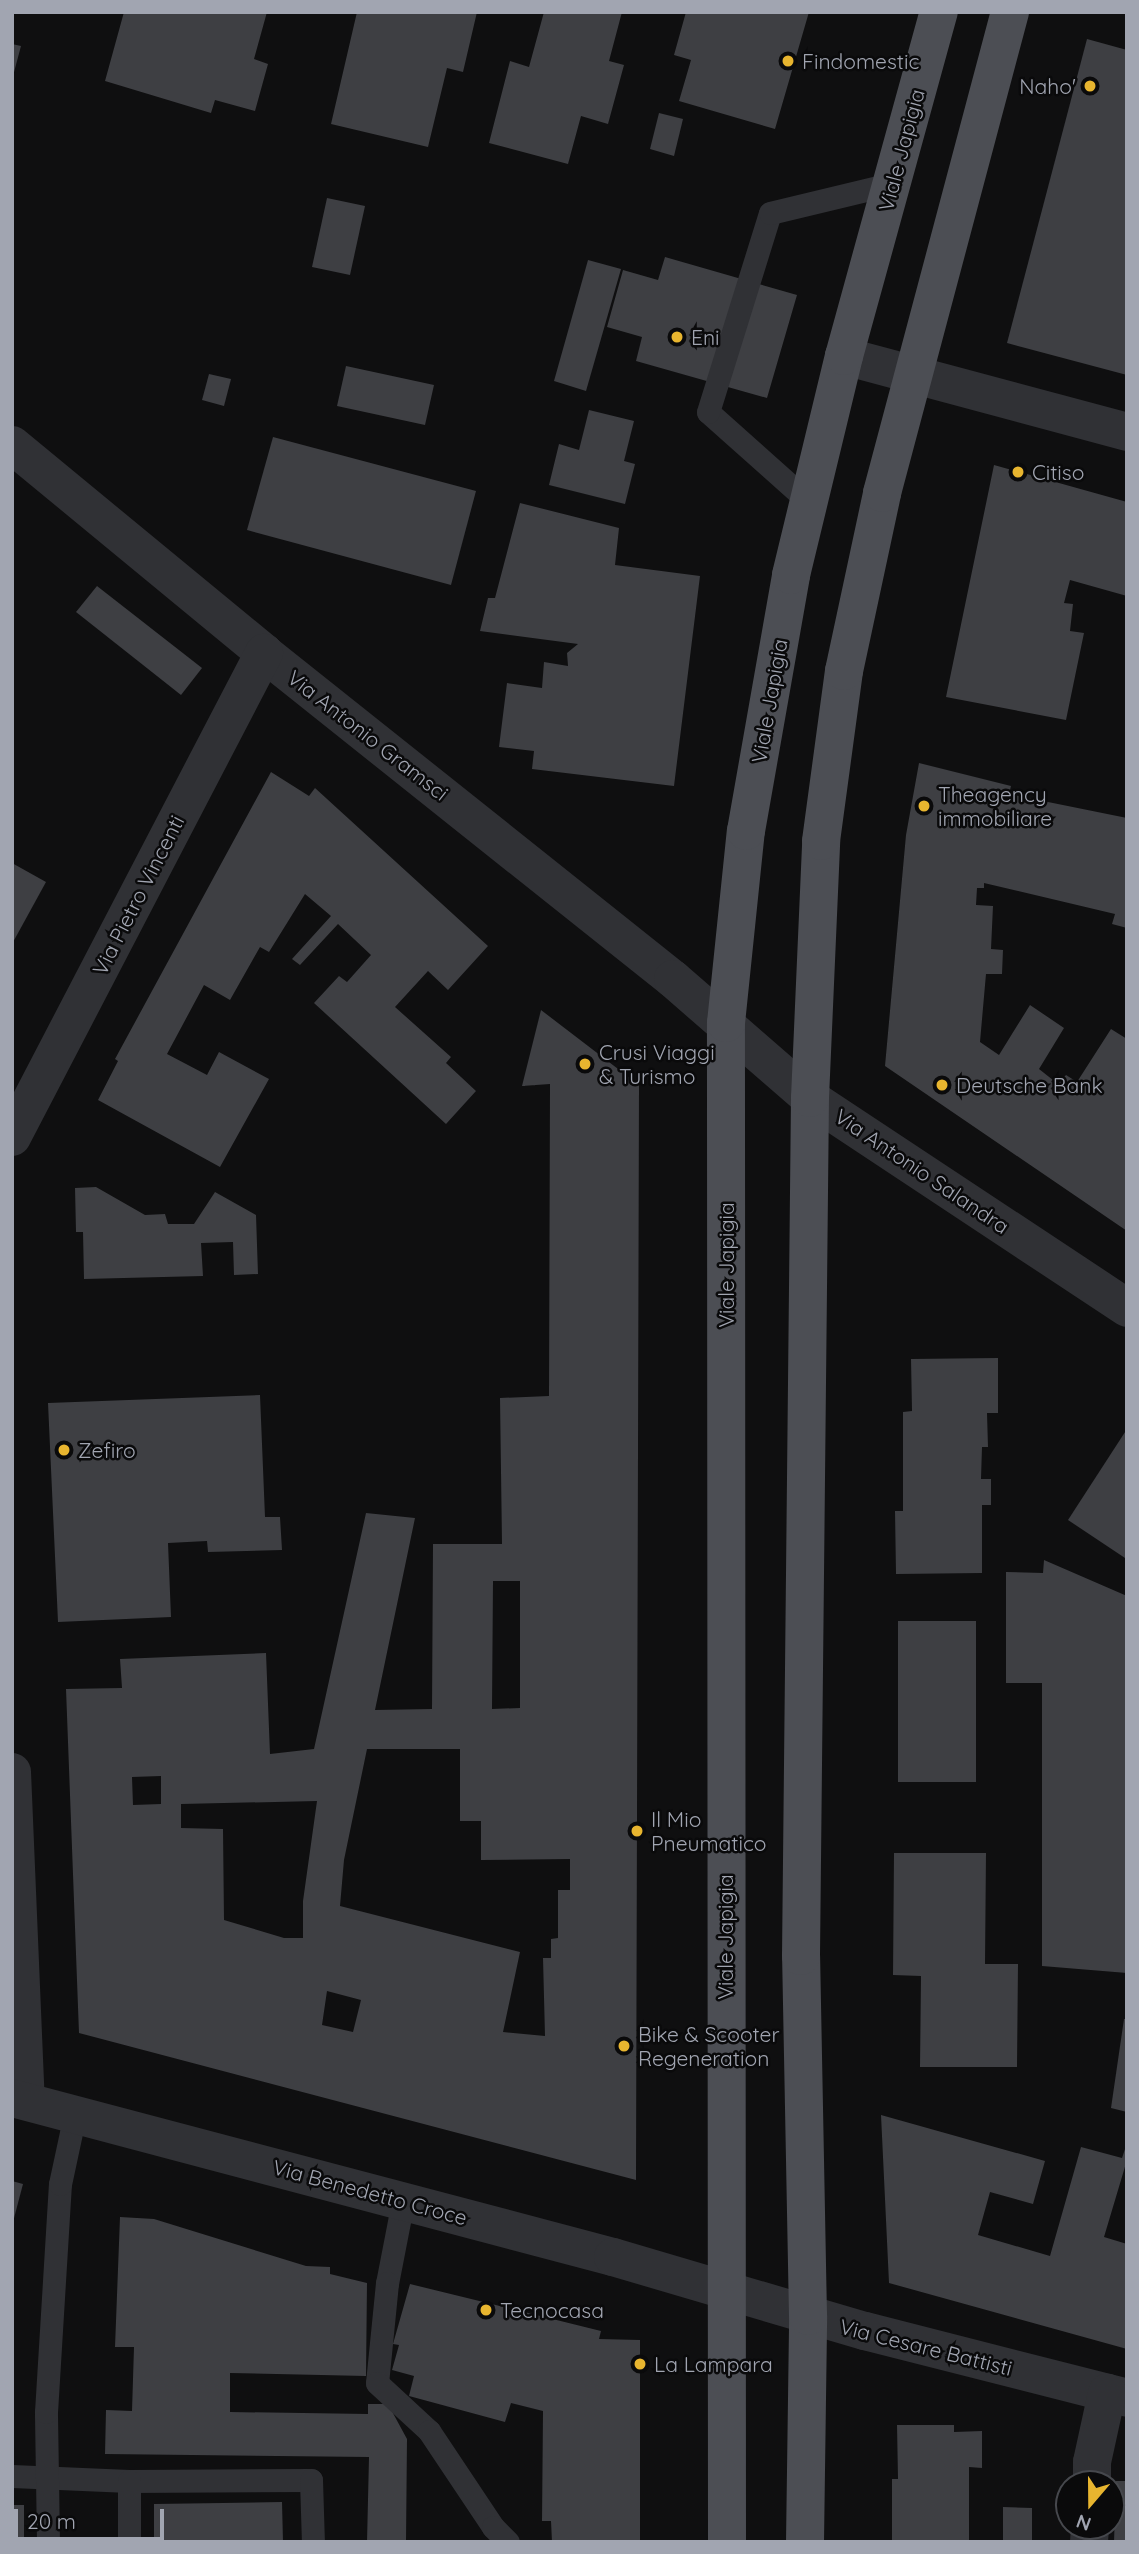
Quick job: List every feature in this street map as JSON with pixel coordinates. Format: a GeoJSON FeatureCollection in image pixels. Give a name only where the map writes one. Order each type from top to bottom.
{"type":"FeatureCollection","features":[{"type":"Feature","properties":{"kind":"main road","name":"Viale Japigia"},"geometry":{"type":"LineString","coordinates":[[727,2542],[726,1023],[746,831],[791,575],[844,356],[939,12]]}},
{"type":"Feature","properties":{"kind":"main road"},"geometry":{"type":"LineString","coordinates":[[805,2542],[808,2316],[801,1942],[810,1098],[821,841],[844,671],[881,493],[1010,12]]}},
{"type":"Feature","properties":{"kind":"street"},"geometry":{"type":"LineString","coordinates":[[844,356],[1127,432]]}},
{"type":"Feature","properties":{"kind":"street","name":"Via Antonio Gramsci"},"geometry":{"type":"LineString","coordinates":[[12,445],[264,653],[726,1023]]}},
{"type":"Feature","properties":{"kind":"street","name":"Via Pietro Vincenti"},"geometry":{"type":"LineString","coordinates":[[12,1138],[264,653]]}},
{"type":"Feature","properties":{"kind":"street","name":"Via Antonio Salandra"},"geometry":{"type":"LineString","coordinates":[[726,1023],[810,1098],[1127,1308]]}},
{"type":"Feature","properties":{"kind":"street"},"geometry":{"type":"LineString","coordinates":[[12,1772],[19,2100]]}},
{"type":"Feature","properties":{"kind":"street","name":"Via Benedetto Croce"},"geometry":{"type":"LineString","coordinates":[[19,2100],[614,2258],[727,2292]]}},
{"type":"Feature","properties":{"kind":"street","name":"Via Cesare Battisti"},"geometry":{"type":"LineString","coordinates":[[727,2292],[808,2316],[1117,2395]]}},
{"type":"Feature","properties":{"kind":"street"},"geometry":{"type":"LineString","coordinates":[[1092,2470],[1117,2395]]}},
{"type":"Feature","properties":{"kind":"lane"},"geometry":{"type":"LineString","coordinates":[[809,502],[708,412],[769,214],[891,184]]}},
{"type":"Feature","properties":{"kind":"lane"},"geometry":{"type":"LineString","coordinates":[[48,2542],[46,2412],[60,2184],[75,2113]]}},
{"type":"Feature","properties":{"kind":"lane"},"geometry":{"type":"LineString","coordinates":[[403,2201],[387,2283],[377,2383],[429,2431],[493,2527],[509,2542]]}},
{"type":"Feature","properties":{"kind":"lane"},"geometry":{"type":"LineString","coordinates":[[12,2476],[129,2481],[311,2480],[313,2542]]}},
{"type":"Feature","properties":{"kind":"lane"},"geometry":{"type":"LineString","coordinates":[[129,2481],[129,2542]]}},
{"type":"Feature","properties":{"kind":"building"},"geometry":{"type":"Polygon","coordinates":[[[124,12],[267,12],[254,59],[268,64],[255,111],[215,100],[211,113],[105,81],[124,12]]]}},
{"type":"Feature","properties":{"kind":"building"},"geometry":{"type":"Polygon","coordinates":[[[357,12],[477,12],[463,72],[447,68],[428,147],[331,124],[357,12]]]}},
{"type":"Feature","properties":{"kind":"building"},"geometry":{"type":"Polygon","coordinates":[[[544,12],[622,12],[609,61],[624,65],[608,124],[581,116],[568,164],[489,143],[510,61],[529,67],[544,12]]]}},
{"type":"Feature","properties":{"kind":"building"},"geometry":{"type":"Polygon","coordinates":[[[686,12],[809,12],[775,129],[679,101],[691,60],[674,55],[686,12]]]}},
{"type":"Feature","properties":{"kind":"building"},"geometry":{"type":"Polygon","coordinates":[[[1087,39],[1127,50],[1127,375],[1007,343],[1087,39]]]}},
{"type":"Feature","properties":{"kind":"building"},"geometry":{"type":"Polygon","coordinates":[[[12,44],[21,46],[13,76],[12,76],[12,44]]]}},
{"type":"Feature","properties":{"kind":"building"},"geometry":{"type":"Polygon","coordinates":[[[659,113],[683,119],[674,156],[650,149],[659,113]]]}},
{"type":"Feature","properties":{"kind":"building"},"geometry":{"type":"Polygon","coordinates":[[[327,198],[365,206],[350,275],[312,267],[327,198]]]}},
{"type":"Feature","properties":{"kind":"building"},"geometry":{"type":"Polygon","coordinates":[[[665,257],[797,295],[767,398],[636,361],[642,337],[607,327],[623,270],[658,280],[665,257]]]}},
{"type":"Feature","properties":{"kind":"building"},"geometry":{"type":"Polygon","coordinates":[[[588,260],[621,269],[586,391],[554,381],[588,260]]]}},
{"type":"Feature","properties":{"kind":"building"},"geometry":{"type":"Polygon","coordinates":[[[346,366],[434,385],[425,425],[337,406],[346,366]]]}},
{"type":"Feature","properties":{"kind":"building"},"geometry":{"type":"Polygon","coordinates":[[[209,374],[231,379],[224,406],[202,400],[209,374]]]}},
{"type":"Feature","properties":{"kind":"building"},"geometry":{"type":"Polygon","coordinates":[[[589,410],[634,421],[624,461],[635,464],[625,504],[549,485],[559,444],[579,450],[589,410]]]}},
{"type":"Feature","properties":{"kind":"building"},"geometry":{"type":"Polygon","coordinates":[[[273,437],[476,491],[451,585],[247,530],[273,437]]]}},
{"type":"Feature","properties":{"kind":"building"},"geometry":{"type":"Polygon","coordinates":[[[994,465],[1127,502],[1127,596],[1070,580],[1064,603],[1073,604],[1070,631],[1084,633],[1066,720],[946,697],[994,465]]]}},
{"type":"Feature","properties":{"kind":"building"},"geometry":{"type":"Polygon","coordinates":[[[520,503],[619,528],[615,565],[700,576],[674,786],[532,769],[534,751],[499,747],[507,683],[542,688],[544,662],[568,666],[567,653],[578,644],[480,631],[488,598],[495,598],[520,503]]]}},
{"type":"Feature","properties":{"kind":"building"},"geometry":{"type":"Polygon","coordinates":[[[97,586],[202,668],[181,695],[76,612],[97,586]]]}},
{"type":"Feature","properties":{"kind":"building"},"geometry":{"type":"Polygon","coordinates":[[[919,763],[1011,786],[1009,794],[1127,818],[1127,928],[1112,924],[1115,914],[984,883],[984,888],[977,888],[976,905],[993,906],[991,949],[1003,950],[1002,974],[986,974],[980,1042],[999,1055],[1030,1005],[1064,1028],[1039,1069],[1058,1084],[1066,1075],[1077,1082],[1111,1029],[1127,1039],[1127,1231],[885,1066],[906,835],[919,763]]]}},
{"type":"Feature","properties":{"kind":"building"},"geometry":{"type":"Polygon","coordinates":[[[271,772],[309,796],[315,788],[488,946],[448,990],[428,971],[395,1007],[451,1057],[446,1063],[476,1091],[446,1124],[314,1003],[339,976],[347,982],[371,955],[338,924],[300,965],[292,959],[331,916],[305,894],[269,952],[260,947],[230,1000],[204,985],[167,1054],[207,1075],[219,1052],[269,1079],[220,1167],[98,1100],[118,1061],[115,1059],[271,772]]]}},
{"type":"Feature","properties":{"kind":"building"},"geometry":{"type":"Polygon","coordinates":[[[12,863],[46,882],[12,944],[12,863]]]}},
{"type":"Feature","properties":{"kind":"building"},"geometry":{"type":"Polygon","coordinates":[[[541,1010],[639,1085],[636,2180],[79,2033],[66,1689],[122,1688],[120,1659],[266,1653],[270,1754],[314,1749],[366,1513],[415,1518],[375,1710],[432,1709],[433,1544],[502,1544],[500,1398],[549,1396],[550,1084],[522,1086],[541,1010]],[[493,1581],[492,1709],[520,1708],[520,1581],[493,1581]],[[367,1749],[344,1860],[340,1906],[520,1952],[503,2032],[545,2036],[543,1958],[551,1958],[551,1939],[558,1938],[558,1890],[570,1890],[570,1859],[481,1860],[481,1821],[460,1821],[460,1749],[367,1749]],[[161,1776],[132,1777],[133,1805],[161,1804],[161,1776]],[[317,1801],[181,1804],[181,1828],[223,1829],[224,1920],[284,1938],[303,1938],[303,1901],[317,1801]],[[327,1991],[322,2025],[353,2032],[361,2000],[327,1991]]]}},
{"type":"Feature","properties":{"kind":"building"},"geometry":{"type":"Polygon","coordinates":[[[96,1187],[145,1215],[165,1214],[168,1224],[194,1224],[215,1192],[256,1215],[258,1274],[234,1275],[233,1242],[201,1243],[203,1276],[84,1279],[83,1232],[76,1232],[75,1188],[96,1187]]]}},
{"type":"Feature","properties":{"kind":"building"},"geometry":{"type":"Polygon","coordinates":[[[998,1358],[998,1413],[987,1413],[988,1447],[982,1447],[981,1479],[991,1479],[991,1505],[982,1505],[982,1573],[896,1574],[895,1511],[903,1511],[903,1412],[912,1411],[911,1359],[998,1358]]]}},
{"type":"Feature","properties":{"kind":"building"},"geometry":{"type":"Polygon","coordinates":[[[260,1395],[265,1517],[280,1517],[282,1550],[208,1552],[207,1541],[168,1543],[171,1617],[58,1622],[48,1403],[260,1395]]]}},
{"type":"Feature","properties":{"kind":"building"},"geometry":{"type":"Polygon","coordinates":[[[1127,1429],[1127,1555],[1125,1558],[1068,1520],[1127,1429]]]}},
{"type":"Feature","properties":{"kind":"building"},"geometry":{"type":"Polygon","coordinates":[[[1044,1560],[1127,1596],[1127,1973],[1042,1966],[1042,1683],[1006,1683],[1006,1572],[1043,1573],[1044,1560]]]}},
{"type":"Feature","properties":{"kind":"building"},"geometry":{"type":"Polygon","coordinates":[[[898,1621],[976,1621],[976,1782],[898,1782],[898,1621]]]}},
{"type":"Feature","properties":{"kind":"building"},"geometry":{"type":"Polygon","coordinates":[[[894,1853],[986,1853],[985,1964],[1018,1964],[1017,2067],[920,2067],[921,1976],[893,1975],[894,1853]]]}},
{"type":"Feature","properties":{"kind":"building"},"geometry":{"type":"Polygon","coordinates":[[[1124,2019],[1127,2019],[1127,2112],[1111,2108],[1124,2019]]]}},
{"type":"Feature","properties":{"kind":"building"},"geometry":{"type":"Polygon","coordinates":[[[881,2115],[1045,2161],[1033,2204],[990,2192],[978,2235],[1050,2256],[1081,2147],[1122,2158],[1127,2143],[1127,2160],[1104,2237],[1127,2244],[1127,2349],[889,2283],[881,2115]]]}},
{"type":"Feature","properties":{"kind":"building"},"geometry":{"type":"Polygon","coordinates":[[[12,2181],[23,2184],[13,2222],[12,2222],[12,2181]]]}},
{"type":"Feature","properties":{"kind":"building"},"geometry":{"type":"Polygon","coordinates":[[[120,2217],[154,2219],[306,2266],[330,2267],[330,2274],[367,2283],[366,2376],[230,2373],[230,2412],[368,2414],[368,2404],[388,2404],[407,2439],[406,2542],[367,2542],[369,2457],[105,2454],[106,2410],[132,2411],[134,2347],[115,2347],[120,2217]]]}},
{"type":"Feature","properties":{"kind":"building"},"geometry":{"type":"Polygon","coordinates":[[[410,2284],[601,2331],[599,2339],[640,2340],[640,2542],[552,2542],[551,2521],[542,2521],[543,2411],[511,2403],[505,2422],[409,2396],[414,2376],[392,2370],[399,2345],[393,2344],[410,2284]]]}},
{"type":"Feature","properties":{"kind":"building"},"geometry":{"type":"Polygon","coordinates":[[[897,2425],[954,2425],[954,2432],[982,2431],[982,2468],[969,2467],[969,2542],[892,2542],[892,2479],[898,2479],[897,2425]]]}},
{"type":"Feature","properties":{"kind":"building"},"geometry":{"type":"Polygon","coordinates":[[[1127,2481],[1127,2542],[1114,2542],[1125,2540],[1127,2481]]]}},
{"type":"Feature","properties":{"kind":"building"},"geometry":{"type":"Polygon","coordinates":[[[282,2502],[283,2542],[154,2542],[154,2504],[282,2502]]]}},
{"type":"Feature","properties":{"kind":"building"},"geometry":{"type":"Polygon","coordinates":[[[12,2505],[24,2505],[24,2542],[12,2542],[12,2505]]]}},
{"type":"Feature","properties":{"kind":"building"},"geometry":{"type":"Polygon","coordinates":[[[1003,2507],[1032,2508],[1032,2542],[1003,2542],[1003,2507]]]}},
{"type":"Feature","properties":{"kind":"place","name":"Findomestic"},"geometry":{"type":"Point","coordinates":[788,61]}},
{"type":"Feature","properties":{"kind":"place","name":"Naho'"},"geometry":{"type":"Point","coordinates":[1090,86]}},
{"type":"Feature","properties":{"kind":"place","name":"Eni"},"geometry":{"type":"Point","coordinates":[677,337]}},
{"type":"Feature","properties":{"kind":"place","name":"Citiso"},"geometry":{"type":"Point","coordinates":[1018,472]}},
{"type":"Feature","properties":{"kind":"place","name":"Theagency immobiliare"},"geometry":{"type":"Point","coordinates":[924,806]}},
{"type":"Feature","properties":{"kind":"place","name":"Crusi Viaggi & Turismo"},"geometry":{"type":"Point","coordinates":[585,1064]}},
{"type":"Feature","properties":{"kind":"place","name":"Deutsche Bank"},"geometry":{"type":"Point","coordinates":[942,1085]}},
{"type":"Feature","properties":{"kind":"place","name":"Zefiro"},"geometry":{"type":"Point","coordinates":[64,1450]}},
{"type":"Feature","properties":{"kind":"place","name":"Il Mio Pneumatico"},"geometry":{"type":"Point","coordinates":[637,1831]}},
{"type":"Feature","properties":{"kind":"place","name":"Bike & Scooter Regeneration"},"geometry":{"type":"Point","coordinates":[624,2046]}},
{"type":"Feature","properties":{"kind":"place","name":"Tecnocasa"},"geometry":{"type":"Point","coordinates":[486,2310]}},
{"type":"Feature","properties":{"kind":"place","name":"La Lampara"},"geometry":{"type":"Point","coordinates":[640,2364]}}]}
